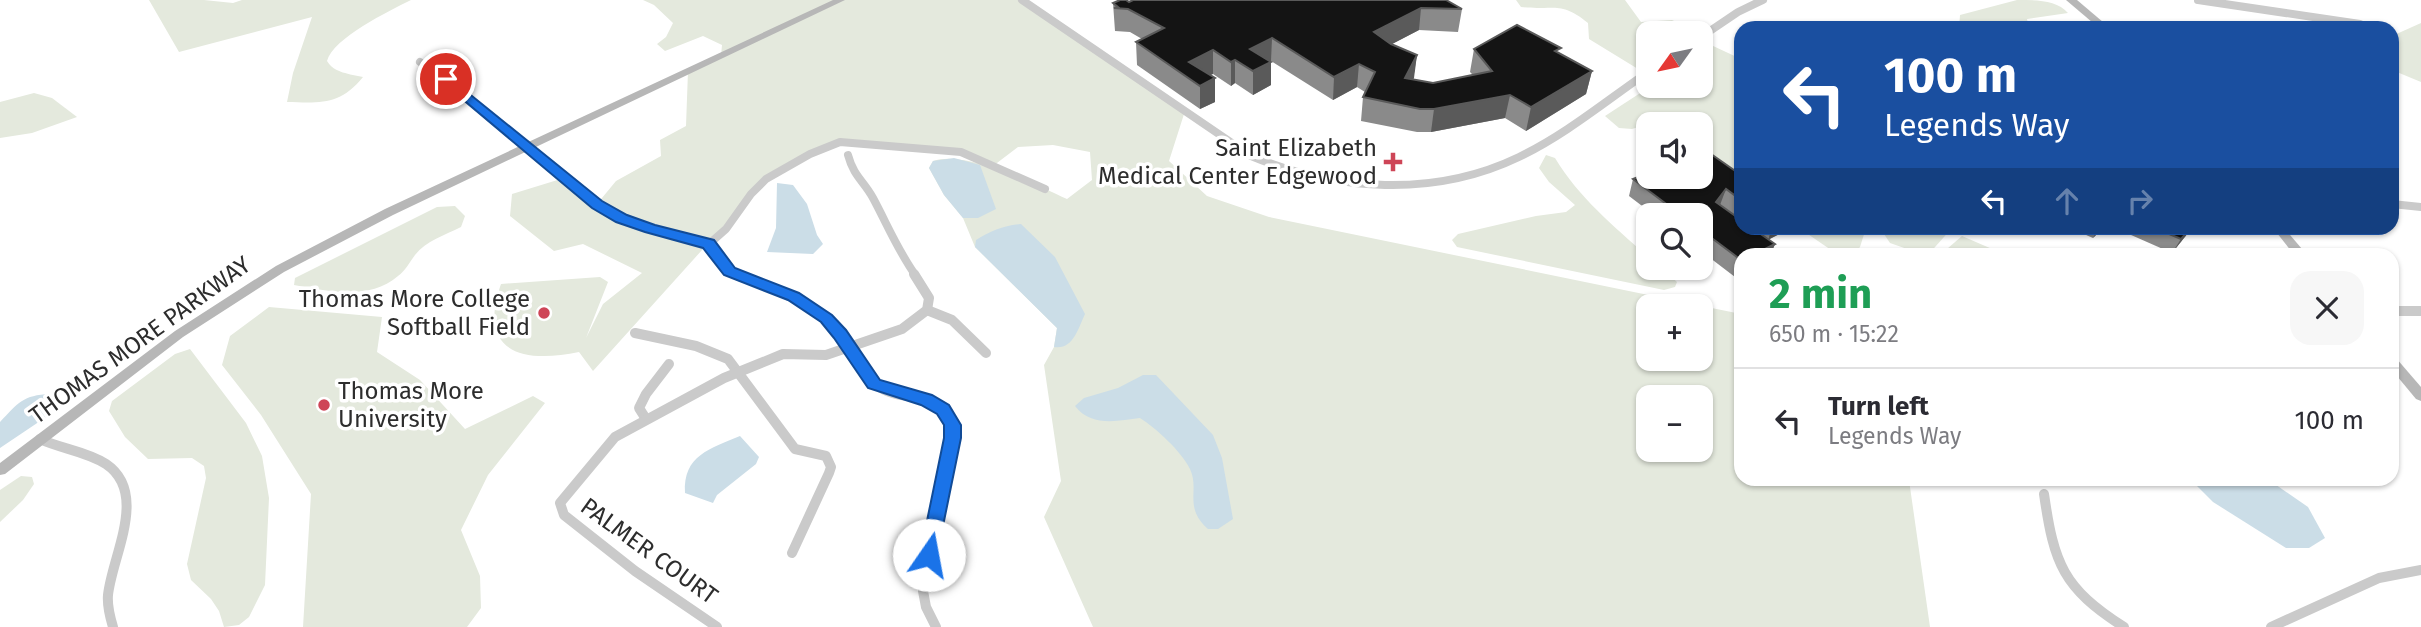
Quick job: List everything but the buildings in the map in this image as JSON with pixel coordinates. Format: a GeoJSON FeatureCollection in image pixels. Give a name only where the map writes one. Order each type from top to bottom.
{"type":"FeatureCollection","features":[{"type":"Feature","properties":{"kind":"street","name":"THOMAS MORE PARKWAY"},"geometry":{"type":"LineString","coordinates":[[0,470],[179,334],[272,274],[389,212],[841,0]]}},
{"type":"Feature","properties":{"kind":"street"},"geometry":{"type":"LineString","coordinates":[[1022,0],[1251,156],[1281,170],[1323,180],[1367,184],[1424,183],[1485,171],[1535,148],[1636,80]]}},
{"type":"Feature","properties":{"kind":"street"},"geometry":{"type":"LineString","coordinates":[[1713,29],[1738,12],[1763,0]]}},
{"type":"Feature","properties":{"kind":"street"},"geometry":{"type":"LineString","coordinates":[[2071,0],[2096,21]]}},
{"type":"Feature","properties":{"kind":"street"},"geometry":{"type":"LineString","coordinates":[[2198,0],[2340,21]]}},
{"type":"Feature","properties":{"kind":"street"},"geometry":{"type":"LineString","coordinates":[[420,62],[446,79],[597,205],[621,218],[709,244],[729,272],[802,301],[826,318],[849,346],[874,384],[936,404],[947,415],[952,425],[949,461],[923,591],[926,607],[936,627]]}},
{"type":"Feature","properties":{"kind":"street"},"geometry":{"type":"LineString","coordinates":[[709,244],[726,229],[760,183],[802,158],[840,142],[961,152],[1045,189]]}},
{"type":"Feature","properties":{"kind":"street"},"geometry":{"type":"LineString","coordinates":[[848,155],[853,173],[872,194],[901,256],[926,290],[929,298],[927,310],[943,314],[952,320],[986,353]]}},
{"type":"Feature","properties":{"kind":"street"},"geometry":{"type":"LineString","coordinates":[[2399,205],[2421,207]]}},
{"type":"Feature","properties":{"kind":"street","name":"PALMER COURT"},"geometry":{"type":"LineString","coordinates":[[717,627],[635,571],[560,511],[560,503],[608,443],[646,419],[737,372],[783,354],[825,355],[902,329],[927,310]]}},
{"type":"Feature","properties":{"kind":"street"},"geometry":{"type":"LineString","coordinates":[[2399,311],[2421,312]]}},
{"type":"Feature","properties":{"kind":"street"},"geometry":{"type":"LineString","coordinates":[[635,333],[696,346],[718,354],[735,365],[737,372],[795,449],[826,456],[830,461],[829,473],[792,553]]}},
{"type":"Feature","properties":{"kind":"street"},"geometry":{"type":"LineString","coordinates":[[646,419],[639,408],[646,394],[669,364]]}},
{"type":"Feature","properties":{"kind":"street"},"geometry":{"type":"LineString","coordinates":[[2399,369],[2421,396]]}},
{"type":"Feature","properties":{"kind":"street"},"geometry":{"type":"LineString","coordinates":[[40,439],[56,448],[84,454],[107,465],[119,476],[127,494],[107,597],[113,627]]}},
{"type":"Feature","properties":{"kind":"street"},"geometry":{"type":"LineString","coordinates":[[2044,494],[2050,539],[2058,566],[2090,604],[2124,627]]}},
{"type":"Feature","properties":{"kind":"street"},"geometry":{"type":"LineString","coordinates":[[2271,627],[2379,578],[2421,570]]}},
{"type":"Feature","properties":{"kind":"shaded area"},"geometry":{"type":"Polygon","coordinates":[[[149,0],[233,3],[242,0],[411,0],[350,34],[331,52],[327,61],[330,65],[338,71],[363,77],[355,86],[330,100],[287,102],[293,73],[312,17],[179,52],[149,0]]]}},
{"type":"Feature","properties":{"kind":"shaded area"},"geometry":{"type":"Polygon","coordinates":[[[643,0],[1022,0],[1185,111],[1169,161],[1207,196],[1269,217],[1644,294],[1636,294],[1636,371],[1713,371],[1713,308],[1734,313],[1734,486],[1910,486],[1930,627],[1093,627],[1044,517],[1061,481],[1044,365],[1054,347],[1057,328],[975,247],[963,218],[944,195],[929,168],[933,161],[947,159],[982,164],[1067,199],[1092,180],[1090,152],[1053,145],[1018,147],[993,166],[977,157],[840,142],[766,179],[593,371],[579,352],[539,356],[523,354],[500,339],[495,325],[495,307],[501,284],[600,277],[608,282],[586,338],[603,304],[642,273],[583,244],[554,251],[510,216],[512,194],[564,178],[597,204],[616,181],[661,156],[660,140],[686,126],[688,71],[721,56],[722,45],[703,36],[665,51],[657,44],[666,37],[673,23],[654,5],[643,0]]]}},
{"type":"Feature","properties":{"kind":"shaded area"},"geometry":{"type":"Polygon","coordinates":[[[1516,0],[1625,0],[1640,21],[1636,21],[1636,68],[1589,39],[1588,23],[1570,11],[1521,7],[1516,0]]]}},
{"type":"Feature","properties":{"kind":"shaded area"},"geometry":{"type":"Polygon","coordinates":[[[2017,0],[2052,3],[2068,13],[2027,21],[1960,21],[1960,15],[2017,0]]]}},
{"type":"Feature","properties":{"kind":"shaded area"},"geometry":{"type":"Polygon","coordinates":[[[2421,23],[2421,82],[2399,73],[2399,33],[2421,23]]]}},
{"type":"Feature","properties":{"kind":"shaded area"},"geometry":{"type":"Polygon","coordinates":[[[1713,46],[1734,56],[1734,181],[1713,164],[1713,112],[1636,112],[1636,128],[1632,129],[1619,128],[1605,116],[1636,96],[1636,98],[1713,98],[1713,46]]]}},
{"type":"Feature","properties":{"kind":"shaded area"},"geometry":{"type":"Polygon","coordinates":[[[34,93],[52,98],[77,117],[32,133],[0,138],[0,102],[34,93]]]}},
{"type":"Feature","properties":{"kind":"shaded area"},"geometry":{"type":"Polygon","coordinates":[[[1546,155],[1555,158],[1586,199],[1636,246],[1636,280],[1675,280],[1677,282],[1675,287],[1664,290],[1457,247],[1452,240],[1458,234],[1566,212],[1575,205],[1549,182],[1539,168],[1546,155]]]}},
{"type":"Feature","properties":{"kind":"shaded area"},"geometry":{"type":"Polygon","coordinates":[[[455,206],[465,216],[461,227],[425,246],[398,276],[387,284],[374,289],[348,292],[294,285],[295,278],[437,207],[455,206]]]}},
{"type":"Feature","properties":{"kind":"shaded area"},"geometry":{"type":"Polygon","coordinates":[[[1809,235],[1864,235],[1859,248],[1828,248],[1809,235]]]}},
{"type":"Feature","properties":{"kind":"shaded area"},"geometry":{"type":"Polygon","coordinates":[[[1885,235],[1946,235],[1934,248],[1904,248],[1890,243],[1885,235]]]}},
{"type":"Feature","properties":{"kind":"shaded area"},"geometry":{"type":"Polygon","coordinates":[[[1962,236],[1990,248],[1948,248],[1962,236]]]}},
{"type":"Feature","properties":{"kind":"shaded area"},"geometry":{"type":"Polygon","coordinates":[[[269,307],[382,317],[377,352],[420,380],[465,429],[533,396],[545,403],[488,475],[461,530],[480,576],[481,608],[467,627],[303,627],[311,494],[261,415],[222,365],[230,336],[269,307]]]}},
{"type":"Feature","properties":{"kind":"shaded area"},"geometry":{"type":"Polygon","coordinates":[[[190,349],[246,423],[262,456],[269,498],[265,585],[249,617],[239,625],[224,627],[219,611],[211,599],[191,580],[187,564],[206,478],[204,466],[192,458],[148,459],[125,437],[109,411],[112,401],[175,354],[190,349]]]}},
{"type":"Feature","properties":{"kind":"shaded area"},"geometry":{"type":"Polygon","coordinates":[[[21,476],[32,477],[34,484],[23,500],[0,522],[0,490],[21,476]]]}},
{"type":"Feature","properties":{"kind":"water"},"geometry":{"type":"Polygon","coordinates":[[[954,158],[980,165],[996,209],[978,218],[963,218],[944,195],[929,168],[933,161],[954,158]]]}},
{"type":"Feature","properties":{"kind":"water"},"geometry":{"type":"Polygon","coordinates":[[[777,183],[793,185],[807,204],[817,235],[823,244],[813,254],[767,252],[776,228],[777,183]]]}},
{"type":"Feature","properties":{"kind":"water"},"geometry":{"type":"Polygon","coordinates":[[[1021,224],[1055,257],[1085,314],[1074,337],[1066,345],[1054,347],[1057,328],[975,247],[976,240],[987,234],[1003,227],[1021,224]]]}},
{"type":"Feature","properties":{"kind":"water"},"geometry":{"type":"Polygon","coordinates":[[[1143,375],[1156,375],[1213,435],[1222,458],[1233,519],[1218,529],[1208,529],[1200,521],[1194,506],[1194,484],[1190,469],[1161,434],[1140,418],[1097,420],[1081,413],[1075,406],[1084,398],[1118,388],[1143,375]]]}},
{"type":"Feature","properties":{"kind":"water"},"geometry":{"type":"Polygon","coordinates":[[[50,394],[61,401],[58,409],[0,448],[0,422],[27,398],[50,394]]]}},
{"type":"Feature","properties":{"kind":"water"},"geometry":{"type":"Polygon","coordinates":[[[740,436],[759,457],[756,464],[717,495],[713,503],[685,493],[689,470],[700,455],[740,436]]]}},
{"type":"Feature","properties":{"kind":"water"},"geometry":{"type":"Polygon","coordinates":[[[2197,486],[2278,486],[2308,507],[2325,538],[2309,548],[2286,548],[2213,502],[2197,486]]]}},
{"type":"Feature","properties":{"kind":"place","name":"Saint Elizabeth Medical Center Edgewood"},"geometry":{"type":"Point","coordinates":[1393,162]}},
{"type":"Feature","properties":{"kind":"place","name":"Thomas More College Softball Field"},"geometry":{"type":"Point","coordinates":[544,313]}},
{"type":"Feature","properties":{"kind":"place","name":"Thomas More University"},"geometry":{"type":"Point","coordinates":[324,405]}},
{"type":"Feature","properties":{"kind":"route"},"geometry":{"type":"LineString","coordinates":[[446,79],[597,205],[650,229],[709,244],[729,272],[794,296],[826,318],[849,346],[865,374],[881,389],[926,400],[943,410],[952,425],[952,438],[929,555]]}}]}
